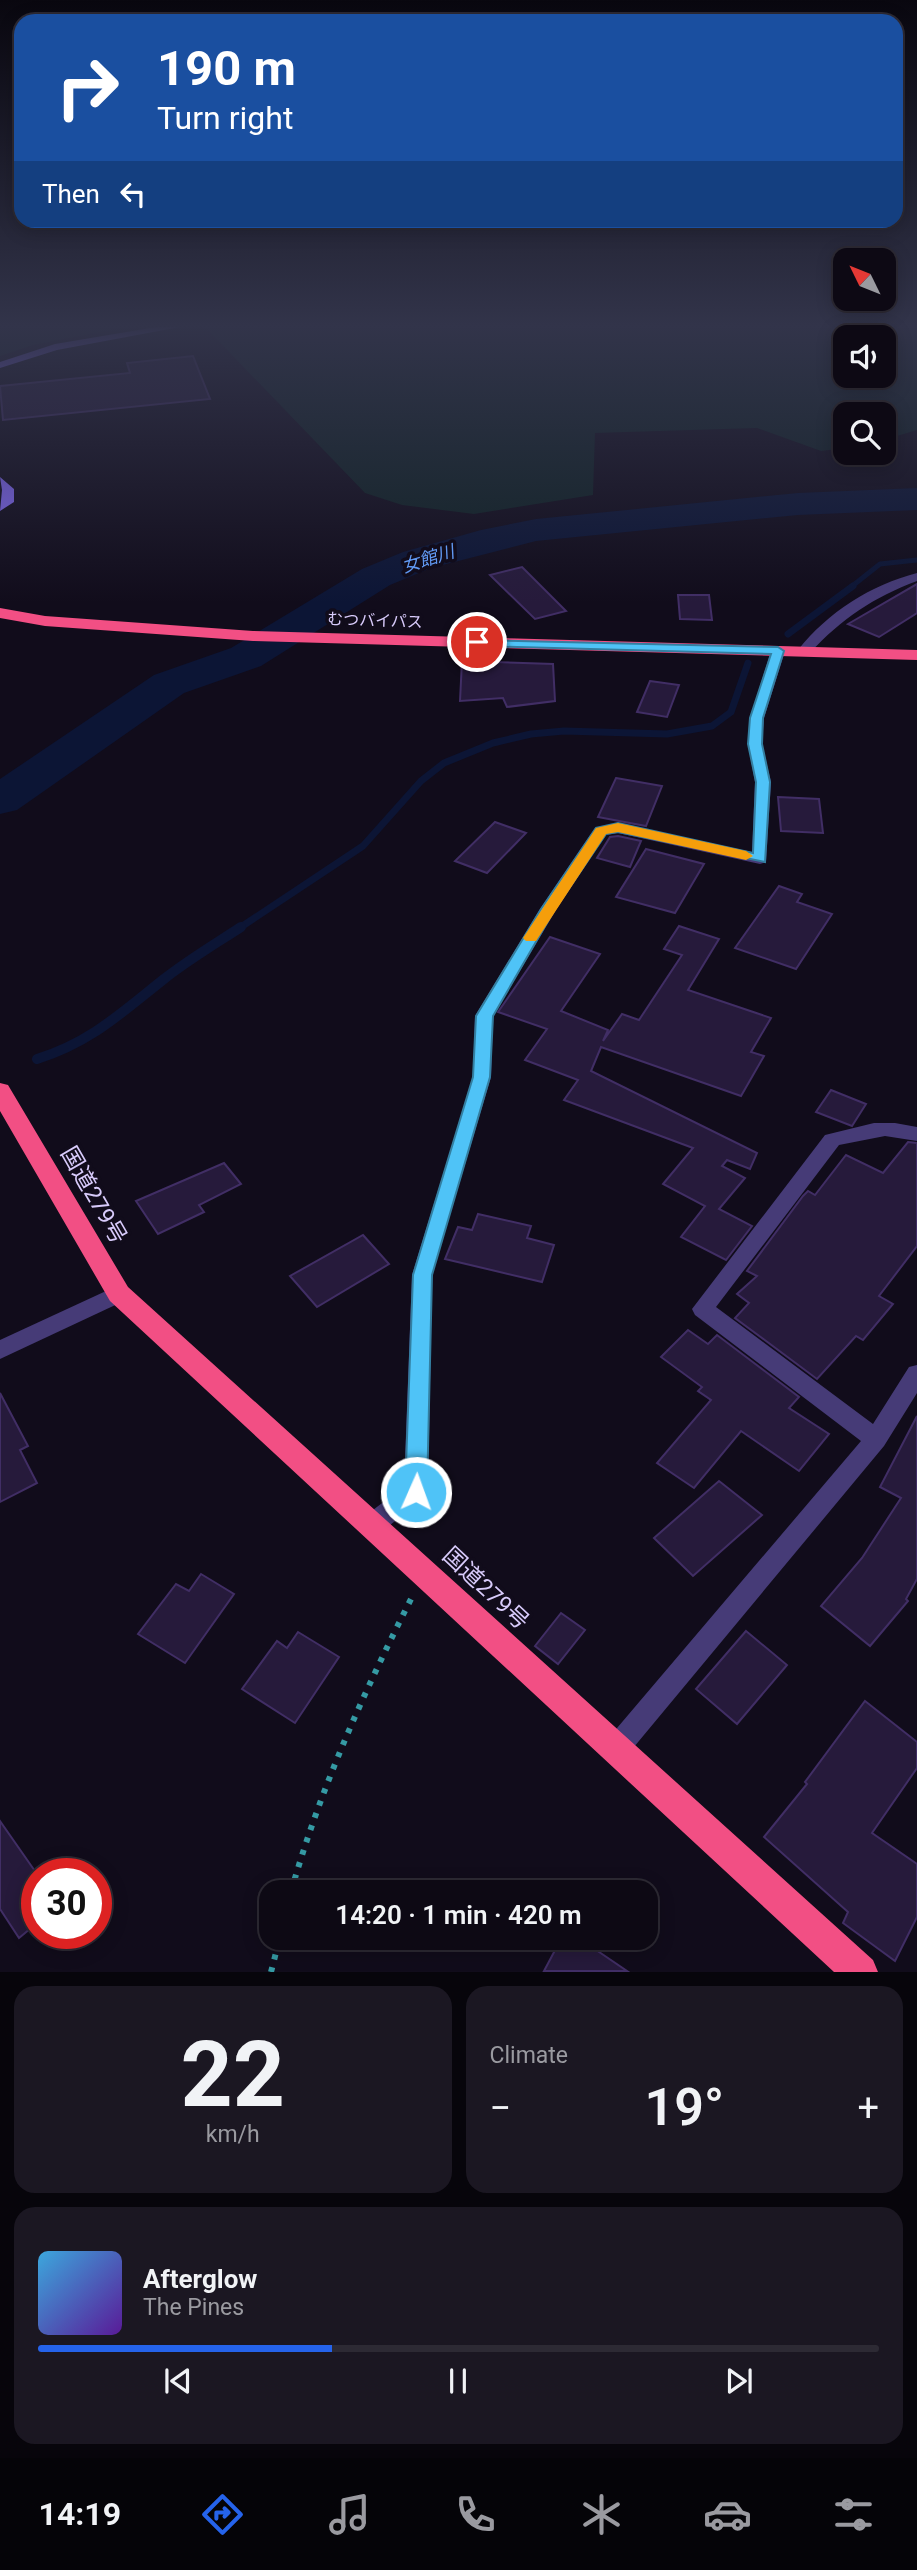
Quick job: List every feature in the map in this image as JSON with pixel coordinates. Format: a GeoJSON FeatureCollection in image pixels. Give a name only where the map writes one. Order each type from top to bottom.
{"type":"FeatureCollection","features":[{"type":"Feature","properties":{"kind":"highway","name":"むつバイパス"},"geometry":{"type":"LineString","coordinates":[[0,613],[45,621],[253,636],[917,655]]}},
{"type":"Feature","properties":{"kind":"highway","name":"国道279号"},"geometry":{"type":"LineString","coordinates":[[0,1091],[119,1294],[861,1972]]}},
{"type":"Feature","properties":{"kind":"street"},"geometry":{"type":"LineString","coordinates":[[0,480],[8,489],[8,502],[0,507]]}},
{"type":"Feature","properties":{"kind":"street"},"geometry":{"type":"LineString","coordinates":[[806,650],[833,619],[879,590],[917,577]]}},
{"type":"Feature","properties":{"kind":"street"},"geometry":{"type":"LineString","coordinates":[[372,1525],[416,1492],[422,1275],[482,1077],[484,1016],[548,909],[601,831],[618,828],[760,859],[763,782],[755,744],[757,718],[778,651]]}},
{"type":"Feature","properties":{"kind":"street"},"geometry":{"type":"LineString","coordinates":[[876,1439],[703,1310],[832,1140],[865,1130],[903,1129],[917,1134]]}},
{"type":"Feature","properties":{"kind":"street"},"geometry":{"type":"LineString","coordinates":[[0,1350],[119,1294]]}},
{"type":"Feature","properties":{"kind":"street"},"geometry":{"type":"LineString","coordinates":[[615,1750],[876,1439],[917,1374]]}},
{"type":"Feature","properties":{"kind":"path"},"geometry":{"type":"LineString","coordinates":[[294,1880],[307,1830],[359,1701],[425,1572]]}},
{"type":"Feature","properties":{"kind":"path"},"geometry":{"type":"LineString","coordinates":[[271,1972],[277,1950]]}},
{"type":"Feature","properties":{"kind":"shaded area"},"geometry":{"type":"Polygon","coordinates":[[[294,419],[833,419],[833,450],[821,451],[757,428],[595,433],[593,495],[474,514],[402,505],[365,493],[294,419]]]}},
{"type":"Feature","properties":{"kind":"shaded area"},"geometry":{"type":"Polygon","coordinates":[[[896,419],[917,419],[917,430],[896,436],[896,419]]]}},
{"type":"Feature","properties":{"kind":"building"},"geometry":{"type":"Polygon","coordinates":[[[522,567],[566,611],[535,619],[490,575],[522,567]]]}},
{"type":"Feature","properties":{"kind":"building"},"geometry":{"type":"Polygon","coordinates":[[[917,584],[917,613],[879,637],[848,624],[917,584]]]}},
{"type":"Feature","properties":{"kind":"building"},"geometry":{"type":"Polygon","coordinates":[[[678,595],[709,595],[712,620],[680,619],[678,595]]]}},
{"type":"Feature","properties":{"kind":"building"},"geometry":{"type":"Polygon","coordinates":[[[462,661],[553,664],[555,701],[507,707],[503,698],[460,701],[462,661]]]}},
{"type":"Feature","properties":{"kind":"building"},"geometry":{"type":"Polygon","coordinates":[[[650,681],[679,685],[667,717],[637,712],[650,681]]]}},
{"type":"Feature","properties":{"kind":"building"},"geometry":{"type":"Polygon","coordinates":[[[616,778],[662,786],[646,826],[598,817],[616,778]]]}},
{"type":"Feature","properties":{"kind":"building"},"geometry":{"type":"Polygon","coordinates":[[[778,797],[819,799],[823,833],[781,831],[778,797]]]}},
{"type":"Feature","properties":{"kind":"building"},"geometry":{"type":"Polygon","coordinates":[[[495,822],[526,833],[487,873],[455,861],[495,822]]]}},
{"type":"Feature","properties":{"kind":"building"},"geometry":{"type":"Polygon","coordinates":[[[610,837],[641,841],[630,867],[597,858],[610,837]]]}},
{"type":"Feature","properties":{"kind":"building"},"geometry":{"type":"Polygon","coordinates":[[[646,849],[704,864],[675,913],[616,897],[646,849]]]}},
{"type":"Feature","properties":{"kind":"building"},"geometry":{"type":"Polygon","coordinates":[[[779,886],[802,894],[797,902],[832,914],[796,969],[735,948],[779,886]]]}},
{"type":"Feature","properties":{"kind":"building"},"geometry":{"type":"Polygon","coordinates":[[[679,926],[719,939],[688,990],[771,1018],[751,1052],[764,1056],[741,1096],[601,1047],[591,1071],[757,1153],[750,1169],[727,1160],[722,1166],[745,1178],[719,1209],[752,1226],[726,1260],[681,1237],[705,1206],[663,1184],[693,1148],[564,1100],[578,1080],[525,1060],[547,1029],[498,1012],[550,937],[600,954],[561,1011],[608,1030],[603,1041],[622,1014],[639,1020],[682,955],[664,949],[679,926]]]}},
{"type":"Feature","properties":{"kind":"building"},"geometry":{"type":"Polygon","coordinates":[[[831,1090],[866,1104],[852,1126],[816,1112],[831,1090]]]}},
{"type":"Feature","properties":{"kind":"building"},"geometry":{"type":"Polygon","coordinates":[[[908,1142],[917,1143],[917,1246],[879,1296],[893,1304],[863,1340],[856,1336],[817,1379],[735,1318],[749,1303],[737,1294],[757,1276],[747,1271],[803,1196],[808,1191],[815,1195],[846,1155],[883,1173],[908,1142]]]}},
{"type":"Feature","properties":{"kind":"building"},"geometry":{"type":"Polygon","coordinates":[[[224,1163],[241,1184],[199,1205],[204,1212],[158,1234],[136,1201],[224,1163]]]}},
{"type":"Feature","properties":{"kind":"building"},"geometry":{"type":"Polygon","coordinates":[[[478,1214],[531,1226],[527,1238],[554,1245],[542,1282],[445,1259],[458,1227],[472,1230],[478,1214]]]}},
{"type":"Feature","properties":{"kind":"building"},"geometry":{"type":"Polygon","coordinates":[[[363,1235],[389,1264],[317,1307],[290,1276],[363,1235]]]}},
{"type":"Feature","properties":{"kind":"building"},"geometry":{"type":"Polygon","coordinates":[[[688,1330],[708,1344],[717,1335],[799,1397],[789,1408],[829,1434],[799,1471],[741,1431],[694,1488],[657,1463],[711,1400],[698,1391],[702,1387],[661,1357],[688,1330]]]}},
{"type":"Feature","properties":{"kind":"building"},"geometry":{"type":"Polygon","coordinates":[[[0,1393],[28,1446],[20,1450],[37,1483],[0,1502],[0,1393]]]}},
{"type":"Feature","properties":{"kind":"building"},"geometry":{"type":"Polygon","coordinates":[[[917,1416],[917,1579],[906,1599],[908,1601],[870,1646],[821,1606],[862,1558],[901,1498],[880,1487],[917,1416]]]}},
{"type":"Feature","properties":{"kind":"building"},"geometry":{"type":"Polygon","coordinates":[[[719,1481],[762,1515],[693,1576],[654,1538],[719,1481]]]}},
{"type":"Feature","properties":{"kind":"building"},"geometry":{"type":"Polygon","coordinates":[[[201,1574],[234,1594],[185,1663],[138,1634],[176,1584],[189,1591],[201,1574]]]}},
{"type":"Feature","properties":{"kind":"building"},"geometry":{"type":"Polygon","coordinates":[[[561,1613],[585,1630],[558,1664],[535,1646],[561,1613]]]}},
{"type":"Feature","properties":{"kind":"building"},"geometry":{"type":"Polygon","coordinates":[[[746,1631],[787,1665],[737,1724],[696,1689],[746,1631]]]}},
{"type":"Feature","properties":{"kind":"building"},"geometry":{"type":"Polygon","coordinates":[[[298,1632],[339,1657],[295,1723],[242,1689],[277,1641],[287,1648],[298,1632]]]}},
{"type":"Feature","properties":{"kind":"building"},"geometry":{"type":"Polygon","coordinates":[[[865,1701],[917,1742],[917,1768],[872,1833],[917,1864],[917,1917],[895,1961],[843,1923],[848,1912],[764,1837],[807,1784],[805,1782],[865,1701]]]}},
{"type":"Feature","properties":{"kind":"building"},"geometry":{"type":"Polygon","coordinates":[[[0,1821],[26,1858],[21,1858],[19,1938],[0,1909],[0,1821]]]}},
{"type":"Feature","properties":{"kind":"building"},"geometry":{"type":"Polygon","coordinates":[[[555,1950],[596,1950],[627,1971],[544,1971],[555,1950]]]}},
{"type":"Feature","properties":{"kind":"waterway","name":"女館川"},"geometry":{"type":"LineString","coordinates":[[0,800],[169,684],[246,657],[376,577],[417,560],[494,538],[536,530],[798,504],[917,499]]}},
{"type":"Feature","properties":{"kind":"waterway"},"geometry":{"type":"LineString","coordinates":[[851,587],[880,564],[917,560]]}},
{"type":"Feature","properties":{"kind":"waterway"},"geometry":{"type":"LineString","coordinates":[[788,634],[853,586]]}},
{"type":"Feature","properties":{"kind":"waterway"},"geometry":{"type":"LineString","coordinates":[[238,929],[363,846],[421,781],[444,763],[493,743],[531,734],[564,731],[667,734],[712,726],[731,712],[748,663]]}},
{"type":"Feature","properties":{"kind":"waterway"},"geometry":{"type":"LineString","coordinates":[[37,1059],[90,1035],[182,965],[241,927]]}},
{"type":"Feature","properties":{"kind":"slow traffic"},"geometry":{"type":"LineString","coordinates":[[531,938],[601,831],[618,828],[746,856]]}},
{"type":"Feature","properties":{"kind":"route"},"geometry":{"type":"LineString","coordinates":[[416,1492],[422,1275],[482,1077],[484,1016],[548,909],[601,831],[618,828],[760,859],[763,782],[755,744],[757,718],[778,651],[477,642]]}}]}
